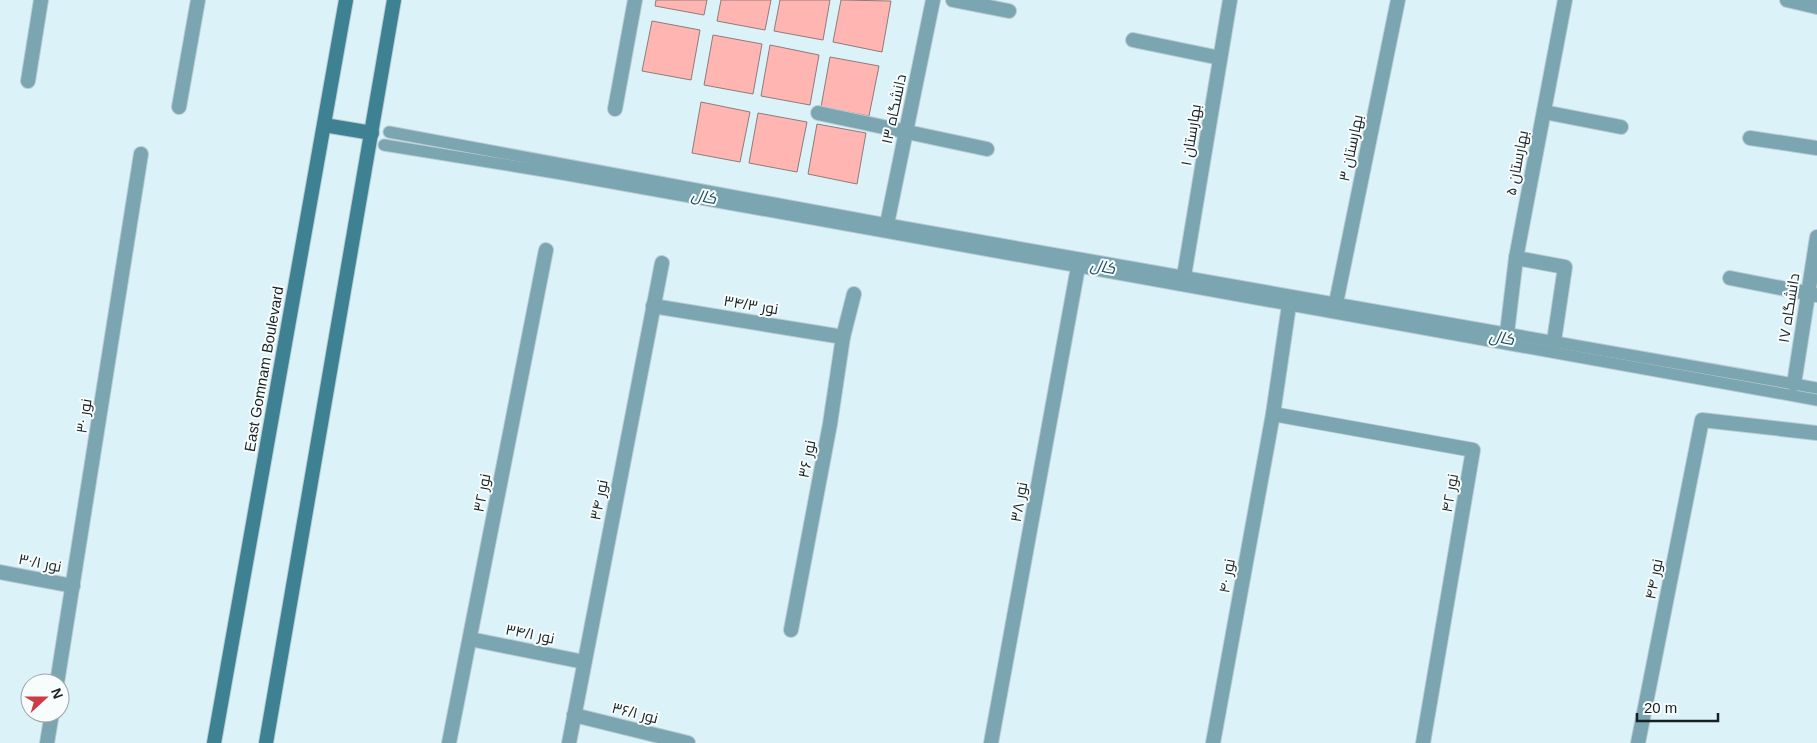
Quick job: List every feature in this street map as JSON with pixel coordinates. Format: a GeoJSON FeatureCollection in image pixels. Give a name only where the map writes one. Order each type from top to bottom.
{"type":"FeatureCollection","features":[{"type":"Feature","properties":{"kind":"main road","name":"East Gomnam Boulevard"},"geometry":{"type":"LineString","coordinates":[[214,743],[346,0]]}},
{"type":"Feature","properties":{"kind":"main road"},"geometry":{"type":"LineString","coordinates":[[266,743],[394,0]]}},
{"type":"Feature","properties":{"kind":"main road"},"geometry":{"type":"LineString","coordinates":[[324,125],[372,133]]}},
{"type":"Feature","properties":{"kind":"street"},"geometry":{"type":"LineString","coordinates":[[28,81],[41,0]]}},
{"type":"Feature","properties":{"kind":"street"},"geometry":{"type":"LineString","coordinates":[[179,107],[198,0]]}},
{"type":"Feature","properties":{"kind":"street"},"geometry":{"type":"LineString","coordinates":[[615,109],[635,0]]}},
{"type":"Feature","properties":{"kind":"street","name":"دانشگاه ۱۳"},"geometry":{"type":"LineString","coordinates":[[887,224],[932,0]]}},
{"type":"Feature","properties":{"kind":"street"},"geometry":{"type":"LineString","coordinates":[[953,0],[1009,11]]}},
{"type":"Feature","properties":{"kind":"street","name":"بهارستان ۱"},"geometry":{"type":"LineString","coordinates":[[1184,276],[1230,0]]}},
{"type":"Feature","properties":{"kind":"street","name":"بهارستان ۳"},"geometry":{"type":"LineString","coordinates":[[1336,303],[1398,0]]}},
{"type":"Feature","properties":{"kind":"street","name":"بهارستان ۵"},"geometry":{"type":"LineString","coordinates":[[1507,333],[1516,258],[1565,0]]}},
{"type":"Feature","properties":{"kind":"street"},"geometry":{"type":"LineString","coordinates":[[1787,0],[1817,6]]}},
{"type":"Feature","properties":{"kind":"street"},"geometry":{"type":"LineString","coordinates":[[1134,40],[1220,58]]}},
{"type":"Feature","properties":{"kind":"street"},"geometry":{"type":"LineString","coordinates":[[1544,112],[1622,127]]}},
{"type":"Feature","properties":{"kind":"street"},"geometry":{"type":"LineString","coordinates":[[818,113],[987,149]]}},
{"type":"Feature","properties":{"kind":"street"},"geometry":{"type":"LineString","coordinates":[[1750,138],[1817,148]]}},
{"type":"Feature","properties":{"kind":"street","name":"نور ۳۰"},"geometry":{"type":"LineString","coordinates":[[59,673],[141,154]]}},
{"type":"Feature","properties":{"kind":"street","name":"دانشگاه ۱۷"},"geometry":{"type":"LineString","coordinates":[[1794,384],[1812,294],[1817,237]]}},
{"type":"Feature","properties":{"kind":"street","name":"نور ۳۲"},"geometry":{"type":"LineString","coordinates":[[449,743],[546,250]]}},
{"type":"Feature","properties":{"kind":"street"},"geometry":{"type":"LineString","coordinates":[[1516,258],[1565,267],[1554,341]]}},
{"type":"Feature","properties":{"kind":"street","name":"نور ۳۴"},"geometry":{"type":"LineString","coordinates":[[569,743],[662,263]]}},
{"type":"Feature","properties":{"kind":"street","name":"نور ۳۸"},"geometry":{"type":"LineString","coordinates":[[991,743],[1078,267]]}},
{"type":"Feature","properties":{"kind":"street"},"geometry":{"type":"LineString","coordinates":[[1730,278],[1812,294]]}},
{"type":"Feature","properties":{"kind":"street","name":"نور ۳۶"},"geometry":{"type":"LineString","coordinates":[[791,630],[830,424],[843,337],[854,294]]}},
{"type":"Feature","properties":{"kind":"street","name":"نور ۴۰"},"geometry":{"type":"LineString","coordinates":[[1212,743],[1272,414],[1289,305]]}},
{"type":"Feature","properties":{"kind":"street","name":"نور ۳۴/۳"},"geometry":{"type":"LineString","coordinates":[[653,306],[843,337]]}},
{"type":"Feature","properties":{"kind":"street","name":"نور ۴۲"},"geometry":{"type":"LineString","coordinates":[[1272,414],[1474,450],[1423,743]]}},
{"type":"Feature","properties":{"kind":"street","name":"نور ۴۴"},"geometry":{"type":"LineString","coordinates":[[1638,743],[1702,420],[1817,433]]}},
{"type":"Feature","properties":{"kind":"street","name":"نور ۳۰/۱"},"geometry":{"type":"LineString","coordinates":[[0,572],[73,586]]}},
{"type":"Feature","properties":{"kind":"street","name":"نور ۳۴/۱"},"geometry":{"type":"LineString","coordinates":[[470,639],[584,662]]}},
{"type":"Feature","properties":{"kind":"street","name":"نور ۳۶/۱"},"geometry":{"type":"LineString","coordinates":[[574,715],[688,743]]}},
{"type":"Feature","properties":{"kind":"street"},"geometry":{"type":"LineString","coordinates":[[47,743],[50,723]]}},
{"type":"Feature","properties":{"kind":"lane"},"geometry":{"type":"LineString","coordinates":[[389,132],[887,224],[1817,388]]}},
{"type":"Feature","properties":{"kind":"lane"},"geometry":{"type":"LineString","coordinates":[[384,145],[562,174],[1817,400]]}},
{"type":"Feature","properties":{"kind":"building"},"geometry":{"type":"Polygon","coordinates":[[[656,0],[707,0],[704,15],[655,6],[656,0]]]}},
{"type":"Feature","properties":{"kind":"building"},"geometry":{"type":"Polygon","coordinates":[[[721,0],[771,0],[765,30],[717,21],[721,0]]]}},
{"type":"Feature","properties":{"kind":"building"},"geometry":{"type":"Polygon","coordinates":[[[780,0],[830,0],[823,40],[774,31],[780,0]]]}},
{"type":"Feature","properties":{"kind":"building"},"geometry":{"type":"Polygon","coordinates":[[[841,0],[891,1],[882,52],[833,42],[841,0]]]}},
{"type":"Feature","properties":{"kind":"building"},"geometry":{"type":"Polygon","coordinates":[[[652,21],[700,30],[691,80],[642,71],[652,21]]]}},
{"type":"Feature","properties":{"kind":"building"},"geometry":{"type":"Polygon","coordinates":[[[713,35],[762,44],[753,94],[704,85],[713,35]]]}},
{"type":"Feature","properties":{"kind":"building"},"geometry":{"type":"Polygon","coordinates":[[[770,45],[819,55],[810,105],[761,96],[770,45]]]}},
{"type":"Feature","properties":{"kind":"building"},"geometry":{"type":"Polygon","coordinates":[[[830,57],[879,66],[869,116],[821,107],[830,57]]]}},
{"type":"Feature","properties":{"kind":"building"},"geometry":{"type":"Polygon","coordinates":[[[701,102],[750,112],[740,162],[692,153],[701,102]]]}},
{"type":"Feature","properties":{"kind":"building"},"geometry":{"type":"Polygon","coordinates":[[[758,113],[807,122],[797,172],[749,163],[758,113]]]}},
{"type":"Feature","properties":{"kind":"building"},"geometry":{"type":"Polygon","coordinates":[[[817,124],[866,133],[857,184],[808,174],[817,124]]]}},
{"type":"Feature","properties":{"kind":"water label","name":"کال"},"geometry":{"type":"Point","coordinates":[704,196]}},
{"type":"Feature","properties":{"kind":"water label","name":"کال"},"geometry":{"type":"Point","coordinates":[1103,266]}},
{"type":"Feature","properties":{"kind":"water label","name":"کال"},"geometry":{"type":"Point","coordinates":[1502,337]}}]}
